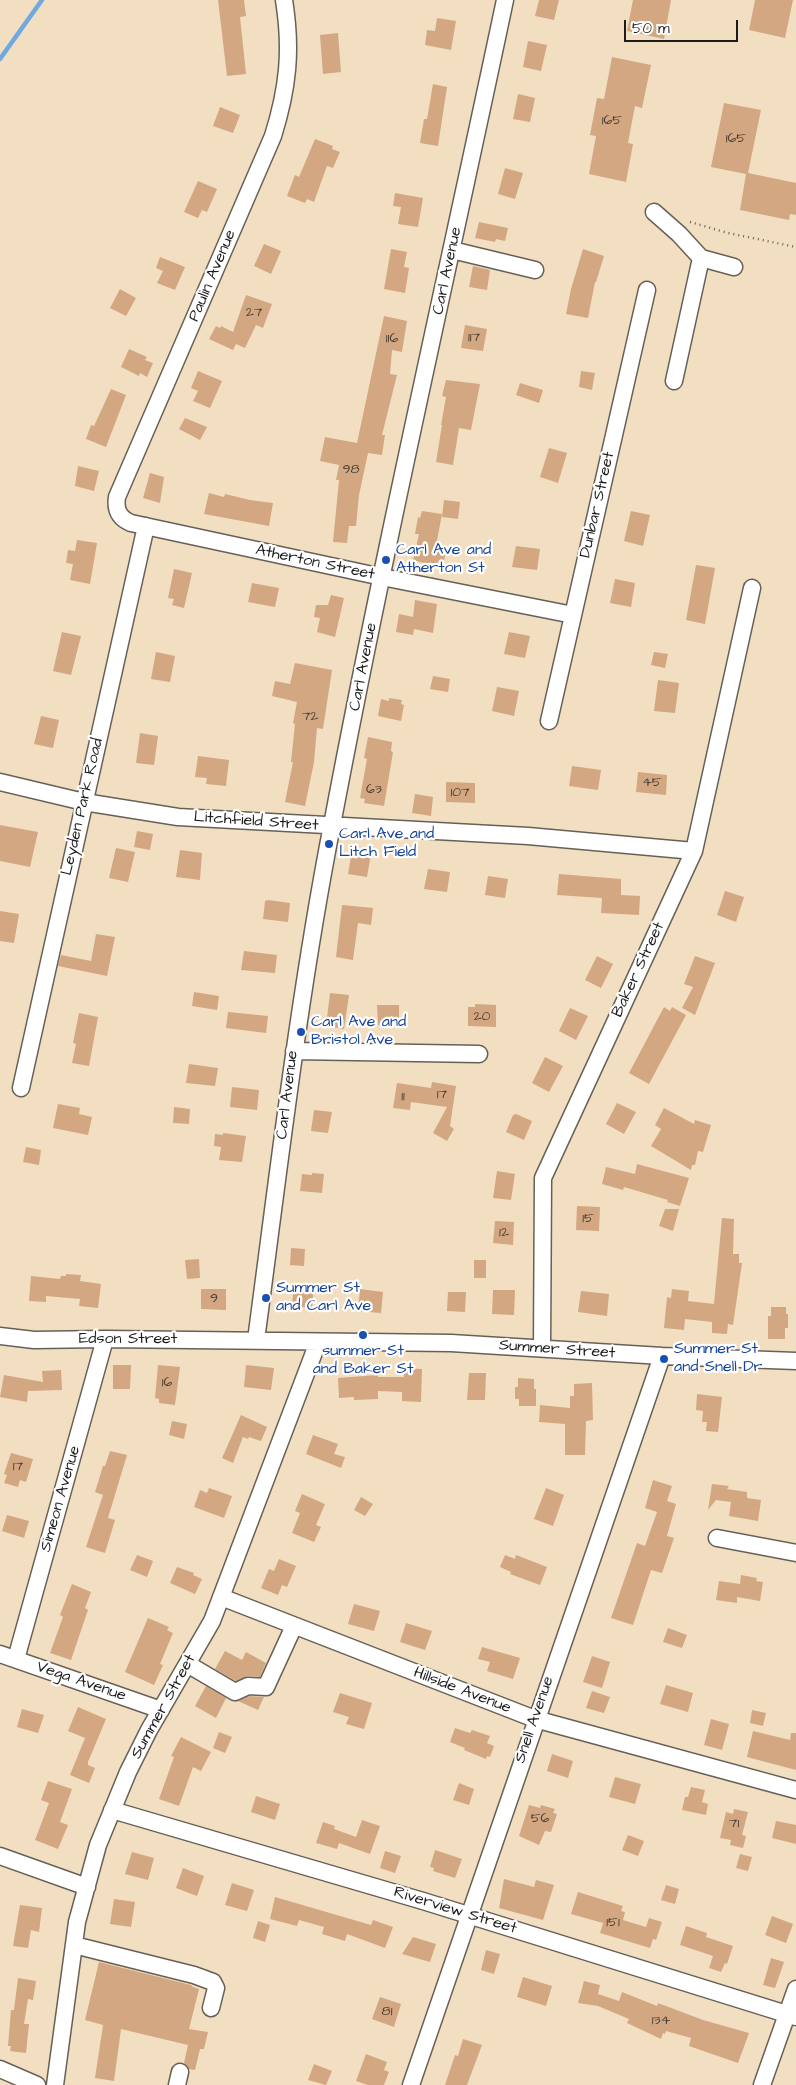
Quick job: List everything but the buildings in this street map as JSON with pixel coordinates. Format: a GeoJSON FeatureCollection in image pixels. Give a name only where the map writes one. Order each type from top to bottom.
{"type":"FeatureCollection","features":[{"type":"Feature","properties":{"kind":"street","name":"Paulin Avenue"},"geometry":{"type":"LineString","coordinates":[[146,526],[124,520],[116,507],[117,497],[273,136],[283,105],[288,72],[289,37],[284,0]]}},
{"type":"Feature","properties":{"kind":"street","name":"Carl Avenue"},"geometry":{"type":"LineString","coordinates":[[256,1340],[294,1051],[331,826],[505,0]]}},
{"type":"Feature","properties":{"kind":"street"},"geometry":{"type":"LineString","coordinates":[[654,212],[701,258],[734,267]]}},
{"type":"Feature","properties":{"kind":"street"},"geometry":{"type":"LineString","coordinates":[[452,250],[536,270]]}},
{"type":"Feature","properties":{"kind":"street"},"geometry":{"type":"LineString","coordinates":[[674,381],[701,258]]}},
{"type":"Feature","properties":{"kind":"street","name":"Dunbar Street"},"geometry":{"type":"LineString","coordinates":[[549,721],[647,290]]}},
{"type":"Feature","properties":{"kind":"street","name":"Atherton Street"},"geometry":{"type":"LineString","coordinates":[[146,526],[382,577],[573,615]]}},
{"type":"Feature","properties":{"kind":"street","name":"Leyden Park Road"},"geometry":{"type":"LineString","coordinates":[[21,1088],[146,526]]}},
{"type":"Feature","properties":{"kind":"street","name":"Baker Street"},"geometry":{"type":"LineString","coordinates":[[542,1348],[543,1178],[694,851],[752,588]]}},
{"type":"Feature","properties":{"kind":"street","name":"Litchfield Street"},"geometry":{"type":"LineString","coordinates":[[0,782],[84,802],[178,817],[528,836],[694,851]]}},
{"type":"Feature","properties":{"kind":"street"},"geometry":{"type":"LineString","coordinates":[[294,1051],[479,1054]]}},
{"type":"Feature","properties":{"kind":"street","name":"Edson Street"},"geometry":{"type":"LineString","coordinates":[[0,1336],[34,1340],[256,1340]]}},
{"type":"Feature","properties":{"kind":"street","name":"Simeon Avenue"},"geometry":{"type":"LineString","coordinates":[[16,1659],[106,1339]]}},
{"type":"Feature","properties":{"kind":"street","name":"Summer Street"},"geometry":{"type":"LineString","coordinates":[[256,1340],[451,1343],[662,1356],[796,1360]]}},
{"type":"Feature","properties":{"kind":"street","name":"Summer Street"},"geometry":{"type":"LineString","coordinates":[[55,2085],[77,1922],[98,1844],[128,1772],[212,1621],[318,1342]]}},
{"type":"Feature","properties":{"kind":"street","name":"Snell Avenue"},"geometry":{"type":"LineString","coordinates":[[411,2085],[470,1916],[535,1719],[662,1356]]}},
{"type":"Feature","properties":{"kind":"street"},"geometry":{"type":"LineString","coordinates":[[717,1538],[796,1553]]}},
{"type":"Feature","properties":{"kind":"street","name":"Hillside Avenue"},"geometry":{"type":"LineString","coordinates":[[221,1597],[535,1719],[796,1790]]}},
{"type":"Feature","properties":{"kind":"street"},"geometry":{"type":"LineString","coordinates":[[189,1664],[235,1692],[248,1686],[266,1687],[294,1626]]}},
{"type":"Feature","properties":{"kind":"street","name":"Vega Avenue"},"geometry":{"type":"LineString","coordinates":[[0,1654],[161,1710]]}},
{"type":"Feature","properties":{"kind":"street","name":"Riverview Street"},"geometry":{"type":"LineString","coordinates":[[112,1810],[470,1916],[792,2016]]}},
{"type":"Feature","properties":{"kind":"street"},"geometry":{"type":"LineString","coordinates":[[0,1856],[87,1887]]}},
{"type":"Feature","properties":{"kind":"street"},"geometry":{"type":"LineString","coordinates":[[74,1945],[194,1975],[213,1982],[216,1988],[211,2008]]}},
{"type":"Feature","properties":{"kind":"street"},"geometry":{"type":"LineString","coordinates":[[762,2085],[792,2016],[796,1989]]}},
{"type":"Feature","properties":{"kind":"street"},"geometry":{"type":"LineString","coordinates":[[0,2069],[37,2085]]}},
{"type":"Feature","properties":{"kind":"path"},"geometry":{"type":"LineString","coordinates":[[682,220],[728,233],[796,247]]}},
{"type":"Feature","properties":{"kind":"waterway"},"geometry":{"type":"LineString","coordinates":[[0,59],[42,0]]}},
{"type":"Feature","properties":{"kind":"place","name":"Carl Ave and Atherton St"},"geometry":{"type":"Point","coordinates":[386,560]}},
{"type":"Feature","properties":{"kind":"place","name":"Carl Ave and Litch Field"},"geometry":{"type":"Point","coordinates":[329,844]}},
{"type":"Feature","properties":{"kind":"place","name":"Carl Ave and Bristol Ave"},"geometry":{"type":"Point","coordinates":[301,1032]}},
{"type":"Feature","properties":{"kind":"place","name":"Summer St and Carl Ave"},"geometry":{"type":"Point","coordinates":[266,1298]}},
{"type":"Feature","properties":{"kind":"place","name":"summer St and Baker St"},"geometry":{"type":"Point","coordinates":[363,1335]}},
{"type":"Feature","properties":{"kind":"place","name":"Summer St and Snell Dr"},"geometry":{"type":"Point","coordinates":[664,1359]}}]}
